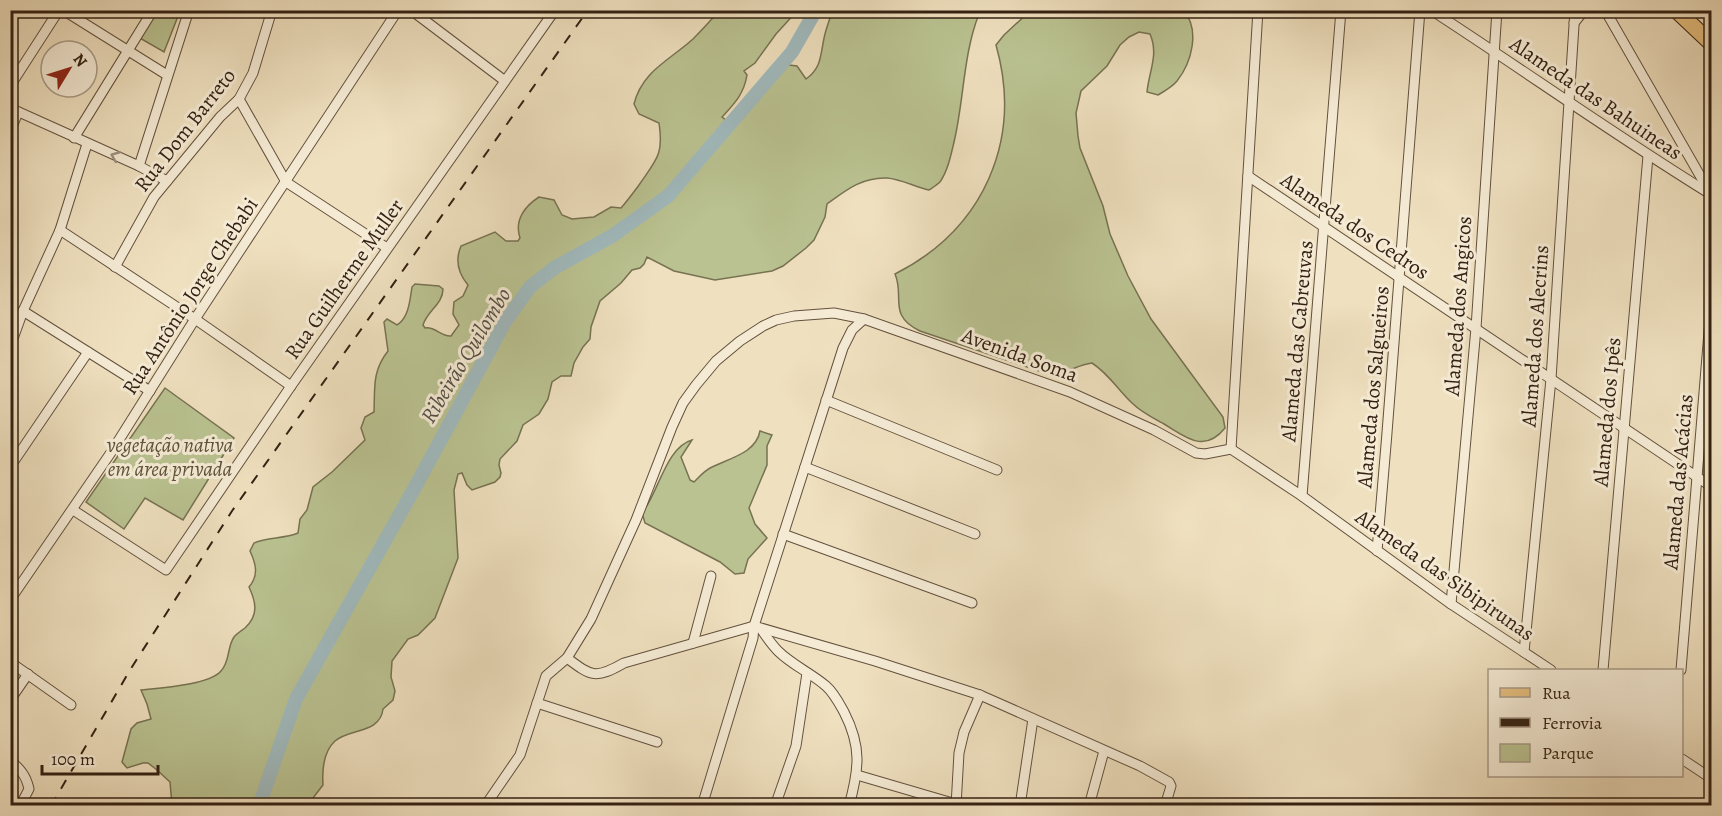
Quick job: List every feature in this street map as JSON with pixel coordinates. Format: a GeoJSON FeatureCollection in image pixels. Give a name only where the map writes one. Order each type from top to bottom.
{"type":"FeatureCollection","features":[{"type":"Feature","properties":{"kind":"main road"},"geometry":{"type":"LineString","coordinates":[[1676,10],[1712,44]]}},
{"type":"Feature","properties":{"kind":"street"},"geometry":{"type":"LineString","coordinates":[[10,86],[61,10],[167,75]]}},
{"type":"Feature","properties":{"kind":"street"},"geometry":{"type":"LineString","coordinates":[[74,138],[153,10]]}},
{"type":"Feature","properties":{"kind":"street"},"geometry":{"type":"LineString","coordinates":[[139,166],[189,10]]}},
{"type":"Feature","properties":{"kind":"street","name":"Rua Dom Barreto"},"geometry":{"type":"LineString","coordinates":[[115,267],[146,209],[220,117],[238,99],[254,73],[272,10]]}},
{"type":"Feature","properties":{"kind":"street","name":"Rua Antônio Jorge Chebabi"},"geometry":{"type":"LineString","coordinates":[[10,600],[73,510],[195,319],[398,10]]}},
{"type":"Feature","properties":{"kind":"street"},"geometry":{"type":"LineString","coordinates":[[411,10],[505,81]]}},
{"type":"Feature","properties":{"kind":"street","name":"Rua Guilherme Muller"},"geometry":{"type":"LineString","coordinates":[[73,510],[166,570],[291,386],[555,10]]}},
{"type":"Feature","properties":{"kind":"street"},"geometry":{"type":"LineString","coordinates":[[1231,449],[1258,10]]}},
{"type":"Feature","properties":{"kind":"street","name":"Alameda das Cabreuvas"},"geometry":{"type":"LineString","coordinates":[[1302,496],[1341,10]]}},
{"type":"Feature","properties":{"kind":"street","name":"Alameda dos Salgueiros"},"geometry":{"type":"LineString","coordinates":[[1377,551],[1420,10]]}},
{"type":"Feature","properties":{"kind":"street","name":"Alameda das Bahuineas"},"geometry":{"type":"LineString","coordinates":[[1431,10],[1648,156],[1712,195]]}},
{"type":"Feature","properties":{"kind":"street","name":"Alameda dos Angicos"},"geometry":{"type":"LineString","coordinates":[[1451,604],[1476,328],[1497,10]]}},
{"type":"Feature","properties":{"kind":"street","name":"Alameda dos Alecrins"},"geometry":{"type":"LineString","coordinates":[[1524,652],[1551,379],[1575,10]]}},
{"type":"Feature","properties":{"kind":"street"},"geometry":{"type":"LineString","coordinates":[[1574,22],[1582,13],[1592,10]]}},
{"type":"Feature","properties":{"kind":"street"},"geometry":{"type":"LineString","coordinates":[[1605,10],[1712,195]]}},
{"type":"Feature","properties":{"kind":"street"},"geometry":{"type":"LineString","coordinates":[[238,99],[286,182],[387,249]]}},
{"type":"Feature","properties":{"kind":"street"},"geometry":{"type":"LineString","coordinates":[[10,132],[14,110],[139,166],[167,181]]}},
{"type":"Feature","properties":{"kind":"street"},"geometry":{"type":"LineString","coordinates":[[10,347],[23,311],[60,230],[87,144]]}},
{"type":"Feature","properties":{"kind":"street","name":"Alameda dos Ipês"},"geometry":{"type":"LineString","coordinates":[[1603,669],[1648,156]]}},
{"type":"Feature","properties":{"kind":"street","name":"Alameda dos Cedros"},"geometry":{"type":"LineString","coordinates":[[1248,176],[1712,487]]}},
{"type":"Feature","properties":{"kind":"street"},"geometry":{"type":"LineString","coordinates":[[60,230],[291,386]]}},
{"type":"Feature","properties":{"kind":"street","name":"Alameda das Acácias"},"geometry":{"type":"LineString","coordinates":[[1681,669],[1712,296]]}},
{"type":"Feature","properties":{"kind":"street"},"geometry":{"type":"LineString","coordinates":[[23,311],[150,391]]}},
{"type":"Feature","properties":{"kind":"street","name":"Avenida Soma"},"geometry":{"type":"LineString","coordinates":[[485,806],[520,755],[546,676],[567,658],[591,619],[636,520],[683,403],[716,361],[763,326],[794,316],[834,313],[864,319],[1070,392],[1154,430],[1196,453],[1205,454],[1231,449]]}},
{"type":"Feature","properties":{"kind":"street"},"geometry":{"type":"LineString","coordinates":[[702,806],[783,534],[843,348],[852,330],[864,319]]}},
{"type":"Feature","properties":{"kind":"street"},"geometry":{"type":"LineString","coordinates":[[10,467],[88,352]]}},
{"type":"Feature","properties":{"kind":"street"},"geometry":{"type":"LineString","coordinates":[[826,400],[997,470]]}},
{"type":"Feature","properties":{"kind":"street","name":"Alameda das Sibipirunas"},"geometry":{"type":"LineString","coordinates":[[1231,449],[1302,496],[1451,604],[1550,669]]}},
{"type":"Feature","properties":{"kind":"street"},"geometry":{"type":"LineString","coordinates":[[805,467],[975,534]]}},
{"type":"Feature","properties":{"kind":"street"},"geometry":{"type":"LineString","coordinates":[[783,534],[972,603]]}},
{"type":"Feature","properties":{"kind":"street"},"geometry":{"type":"LineString","coordinates":[[693,643],[711,576]]}},
{"type":"Feature","properties":{"kind":"street"},"geometry":{"type":"LineString","coordinates":[[567,658],[585,671],[607,674],[624,663],[757,627],[876,661],[980,695],[1140,766],[1169,782],[1165,806]]}},
{"type":"Feature","properties":{"kind":"street"},"geometry":{"type":"LineString","coordinates":[[757,627],[778,651],[833,693],[849,721],[857,749],[857,775],[849,806]]}},
{"type":"Feature","properties":{"kind":"street"},"geometry":{"type":"LineString","coordinates":[[10,662],[71,705]]}},
{"type":"Feature","properties":{"kind":"street"},"geometry":{"type":"LineString","coordinates":[[775,806],[796,746],[807,673]]}},
{"type":"Feature","properties":{"kind":"street"},"geometry":{"type":"LineString","coordinates":[[10,700],[28,675]]}},
{"type":"Feature","properties":{"kind":"street"},"geometry":{"type":"LineString","coordinates":[[857,775],[956,805],[959,753],[964,732],[980,695]]}},
{"type":"Feature","properties":{"kind":"street"},"geometry":{"type":"LineString","coordinates":[[537,703],[657,742]]}},
{"type":"Feature","properties":{"kind":"street"},"geometry":{"type":"LineString","coordinates":[[1020,806],[1033,719]]}},
{"type":"Feature","properties":{"kind":"street"},"geometry":{"type":"LineString","coordinates":[[1089,806],[1104,751]]}},
{"type":"Feature","properties":{"kind":"street"},"geometry":{"type":"LineString","coordinates":[[10,760],[22,770],[27,779],[29,789],[20,806]]}},
{"type":"Feature","properties":{"kind":"street"},"geometry":{"type":"LineString","coordinates":[[1683,760],[1712,778]]}},
{"type":"Feature","properties":{"kind":"green space"},"geometry":{"type":"Polygon","coordinates":[[[156,11],[180,11],[164,52],[138,37],[156,11]]]}},
{"type":"Feature","properties":{"kind":"green space"},"geometry":{"type":"Polygon","coordinates":[[[719,11],[797,11],[776,34],[755,63],[744,71],[747,75],[741,93],[722,117],[734,126],[744,117],[781,64],[797,66],[806,79],[815,70],[832,11],[976,11],[979,14],[970,45],[954,142],[940,182],[929,190],[887,178],[878,178],[855,185],[827,204],[825,217],[814,240],[783,266],[772,271],[715,280],[674,271],[647,257],[640,268],[632,270],[600,301],[591,327],[590,339],[574,363],[571,376],[561,376],[552,382],[548,399],[539,414],[523,425],[517,441],[500,459],[500,477],[495,482],[472,490],[462,473],[458,474],[454,490],[458,558],[435,618],[418,635],[408,639],[392,661],[391,677],[395,691],[393,700],[383,709],[381,717],[370,727],[341,737],[331,745],[324,762],[323,785],[313,798],[304,805],[172,805],[170,782],[157,770],[148,763],[127,768],[122,762],[131,729],[137,723],[151,719],[141,690],[206,680],[215,676],[224,667],[234,637],[253,618],[255,603],[249,587],[255,574],[255,565],[250,551],[254,543],[298,533],[300,519],[307,510],[313,487],[365,440],[361,428],[365,417],[374,412],[377,373],[388,351],[384,322],[387,319],[397,325],[401,322],[415,284],[439,286],[443,289],[440,299],[423,325],[425,328],[451,336],[459,325],[453,314],[454,302],[463,296],[468,285],[458,266],[461,246],[495,232],[506,241],[518,241],[520,238],[518,225],[522,214],[539,197],[554,200],[562,215],[572,219],[594,217],[611,207],[621,208],[650,169],[659,150],[659,123],[639,114],[634,104],[638,93],[650,74],[693,39],[719,11]]]}},
{"type":"Feature","properties":{"kind":"green space"},"geometry":{"type":"Polygon","coordinates":[[[1030,11],[1184,11],[1189,19],[1193,36],[1190,56],[1187,65],[1173,85],[1158,95],[1147,92],[1154,49],[1150,34],[1139,32],[1120,45],[1107,66],[1081,91],[1076,113],[1080,148],[1103,206],[1110,234],[1128,276],[1151,319],[1223,417],[1225,428],[1210,440],[1202,442],[1187,438],[1143,412],[1092,363],[1060,373],[1048,374],[920,331],[910,325],[900,312],[898,282],[895,274],[926,255],[952,233],[973,207],[989,178],[999,147],[1004,115],[1003,80],[996,45],[1030,11]]]}},
{"type":"Feature","properties":{"kind":"green space","name":"vegetação nativa em área privada"},"geometry":{"type":"Polygon","coordinates":[[[165,388],[234,438],[183,520],[145,498],[124,529],[86,502],[165,388]]]}},
{"type":"Feature","properties":{"kind":"green space"},"geometry":{"type":"Polygon","coordinates":[[[760,431],[772,435],[767,446],[767,465],[749,508],[755,524],[767,538],[748,559],[744,573],[735,574],[720,562],[645,523],[642,513],[669,461],[683,444],[692,440],[681,457],[690,480],[694,482],[709,468],[748,450],[758,438],[760,431]]]}},
{"type":"Feature","properties":{"kind":"waterway","name":"Ribeirão Quilombo"},"geometry":{"type":"LineString","coordinates":[[259,806],[296,699],[505,322],[530,287],[554,268],[612,236],[668,196],[792,52],[816,10]]}},
{"type":"Feature","properties":{"kind":"railway"},"geometry":{"type":"LineString","coordinates":[[51,806],[130,670],[232,511],[588,10]]}}]}
